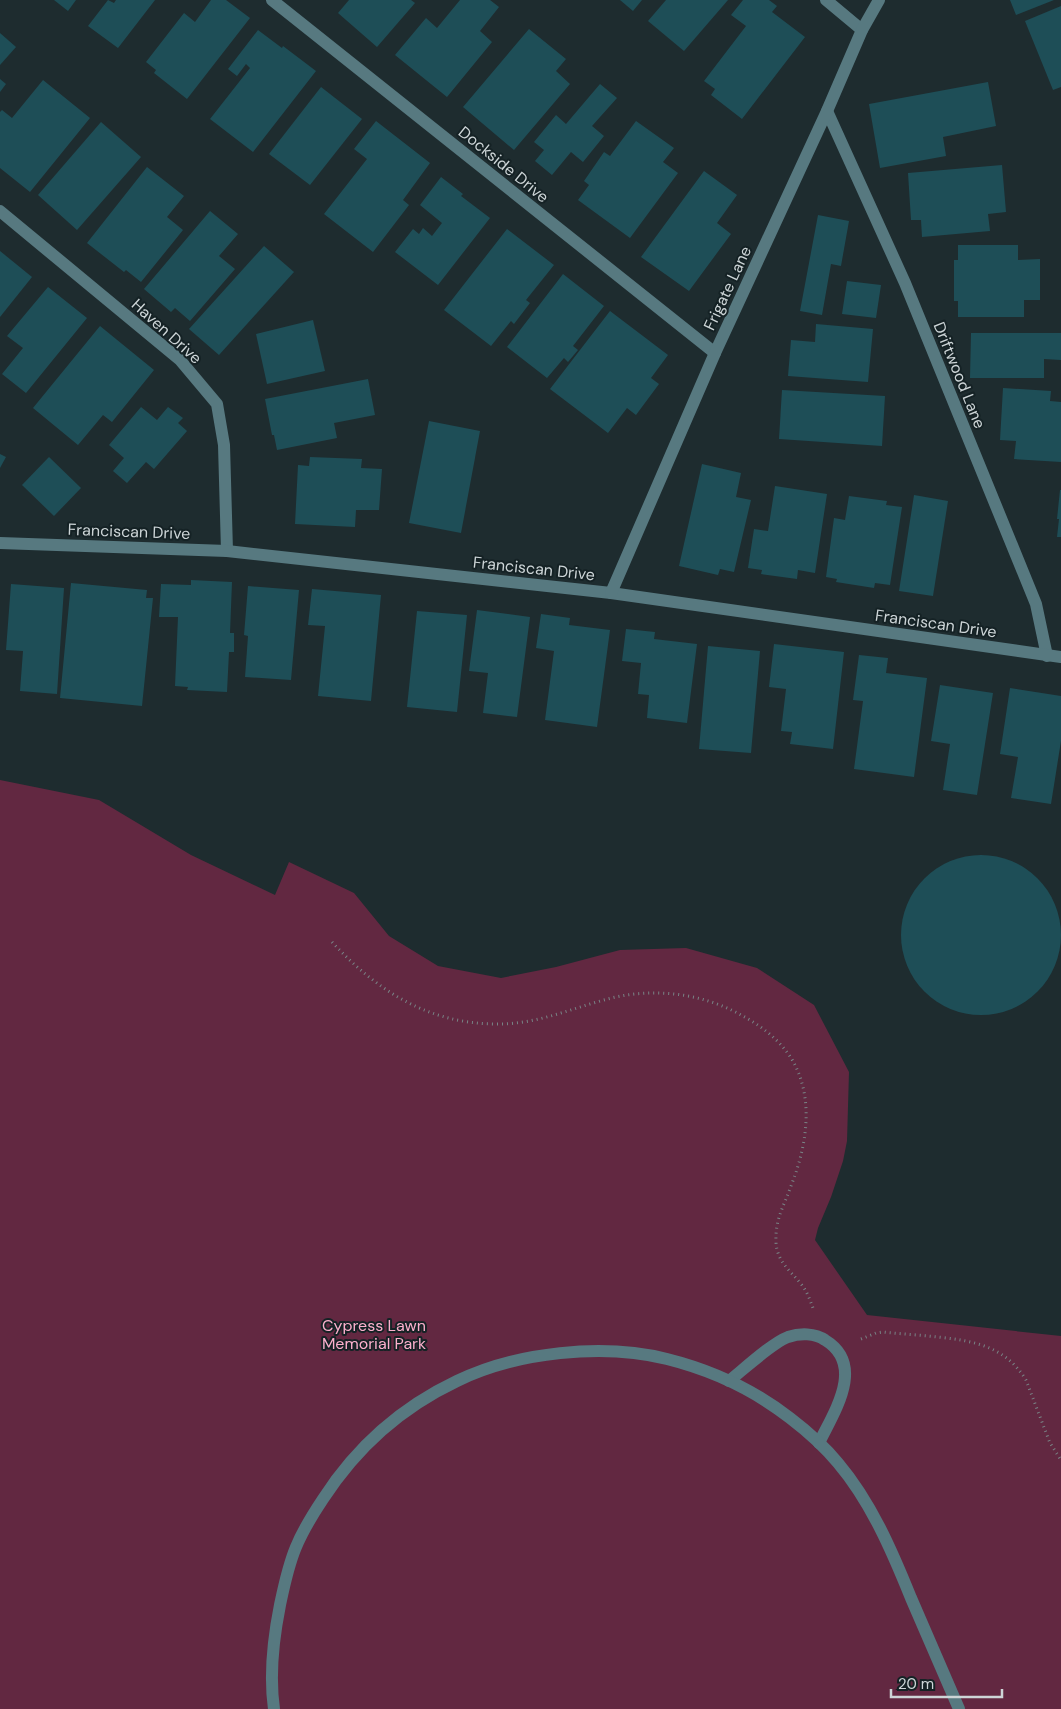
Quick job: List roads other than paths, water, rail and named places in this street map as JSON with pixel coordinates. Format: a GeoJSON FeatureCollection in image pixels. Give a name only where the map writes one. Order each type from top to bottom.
{"type":"FeatureCollection","features":[{"type":"Feature","properties":{"kind":"street","name":"Dockside Drive"},"geometry":{"type":"LineString","coordinates":[[272,0],[715,353]]}},
{"type":"Feature","properties":{"kind":"street"},"geometry":{"type":"LineString","coordinates":[[826,0],[862,30]]}},
{"type":"Feature","properties":{"kind":"street","name":"Frigate Lane"},"geometry":{"type":"LineString","coordinates":[[611,593],[715,353],[827,111],[862,30],[879,0]]}},
{"type":"Feature","properties":{"kind":"street","name":"Driftwood Lane"},"geometry":{"type":"LineString","coordinates":[[827,111],[905,284],[1032,594],[1036,604],[1047,656]]}},
{"type":"Feature","properties":{"kind":"street","name":"Haven Drive"},"geometry":{"type":"LineString","coordinates":[[0,211],[180,360],[217,404],[224,445],[227,551]]}},
{"type":"Feature","properties":{"kind":"street","name":"Franciscan Drive"},"geometry":{"type":"LineString","coordinates":[[0,543],[227,551],[611,593],[1061,657]]}},
{"type":"Feature","properties":{"kind":"street"},"geometry":{"type":"LineString","coordinates":[[729,1381],[787,1338],[801,1334],[819,1336],[833,1345],[842,1357],[846,1371],[844,1386],[839,1402],[819,1442]]}},
{"type":"Feature","properties":{"kind":"street"},"geometry":{"type":"LineString","coordinates":[[274,1709],[271,1661],[284,1582],[296,1547],[314,1513],[336,1479],[362,1448],[403,1414],[458,1380],[497,1365],[538,1356],[585,1352],[630,1353],[665,1358],[700,1369],[729,1381],[759,1397],[789,1417],[819,1442],[839,1464],[860,1493],[878,1525],[897,1563],[959,1709]]}},
{"type":"Feature","properties":{"kind":"park label","name":"Cypress Lawn Memorial Park"},"geometry":{"type":"Point","coordinates":[374,1334]}}]}
